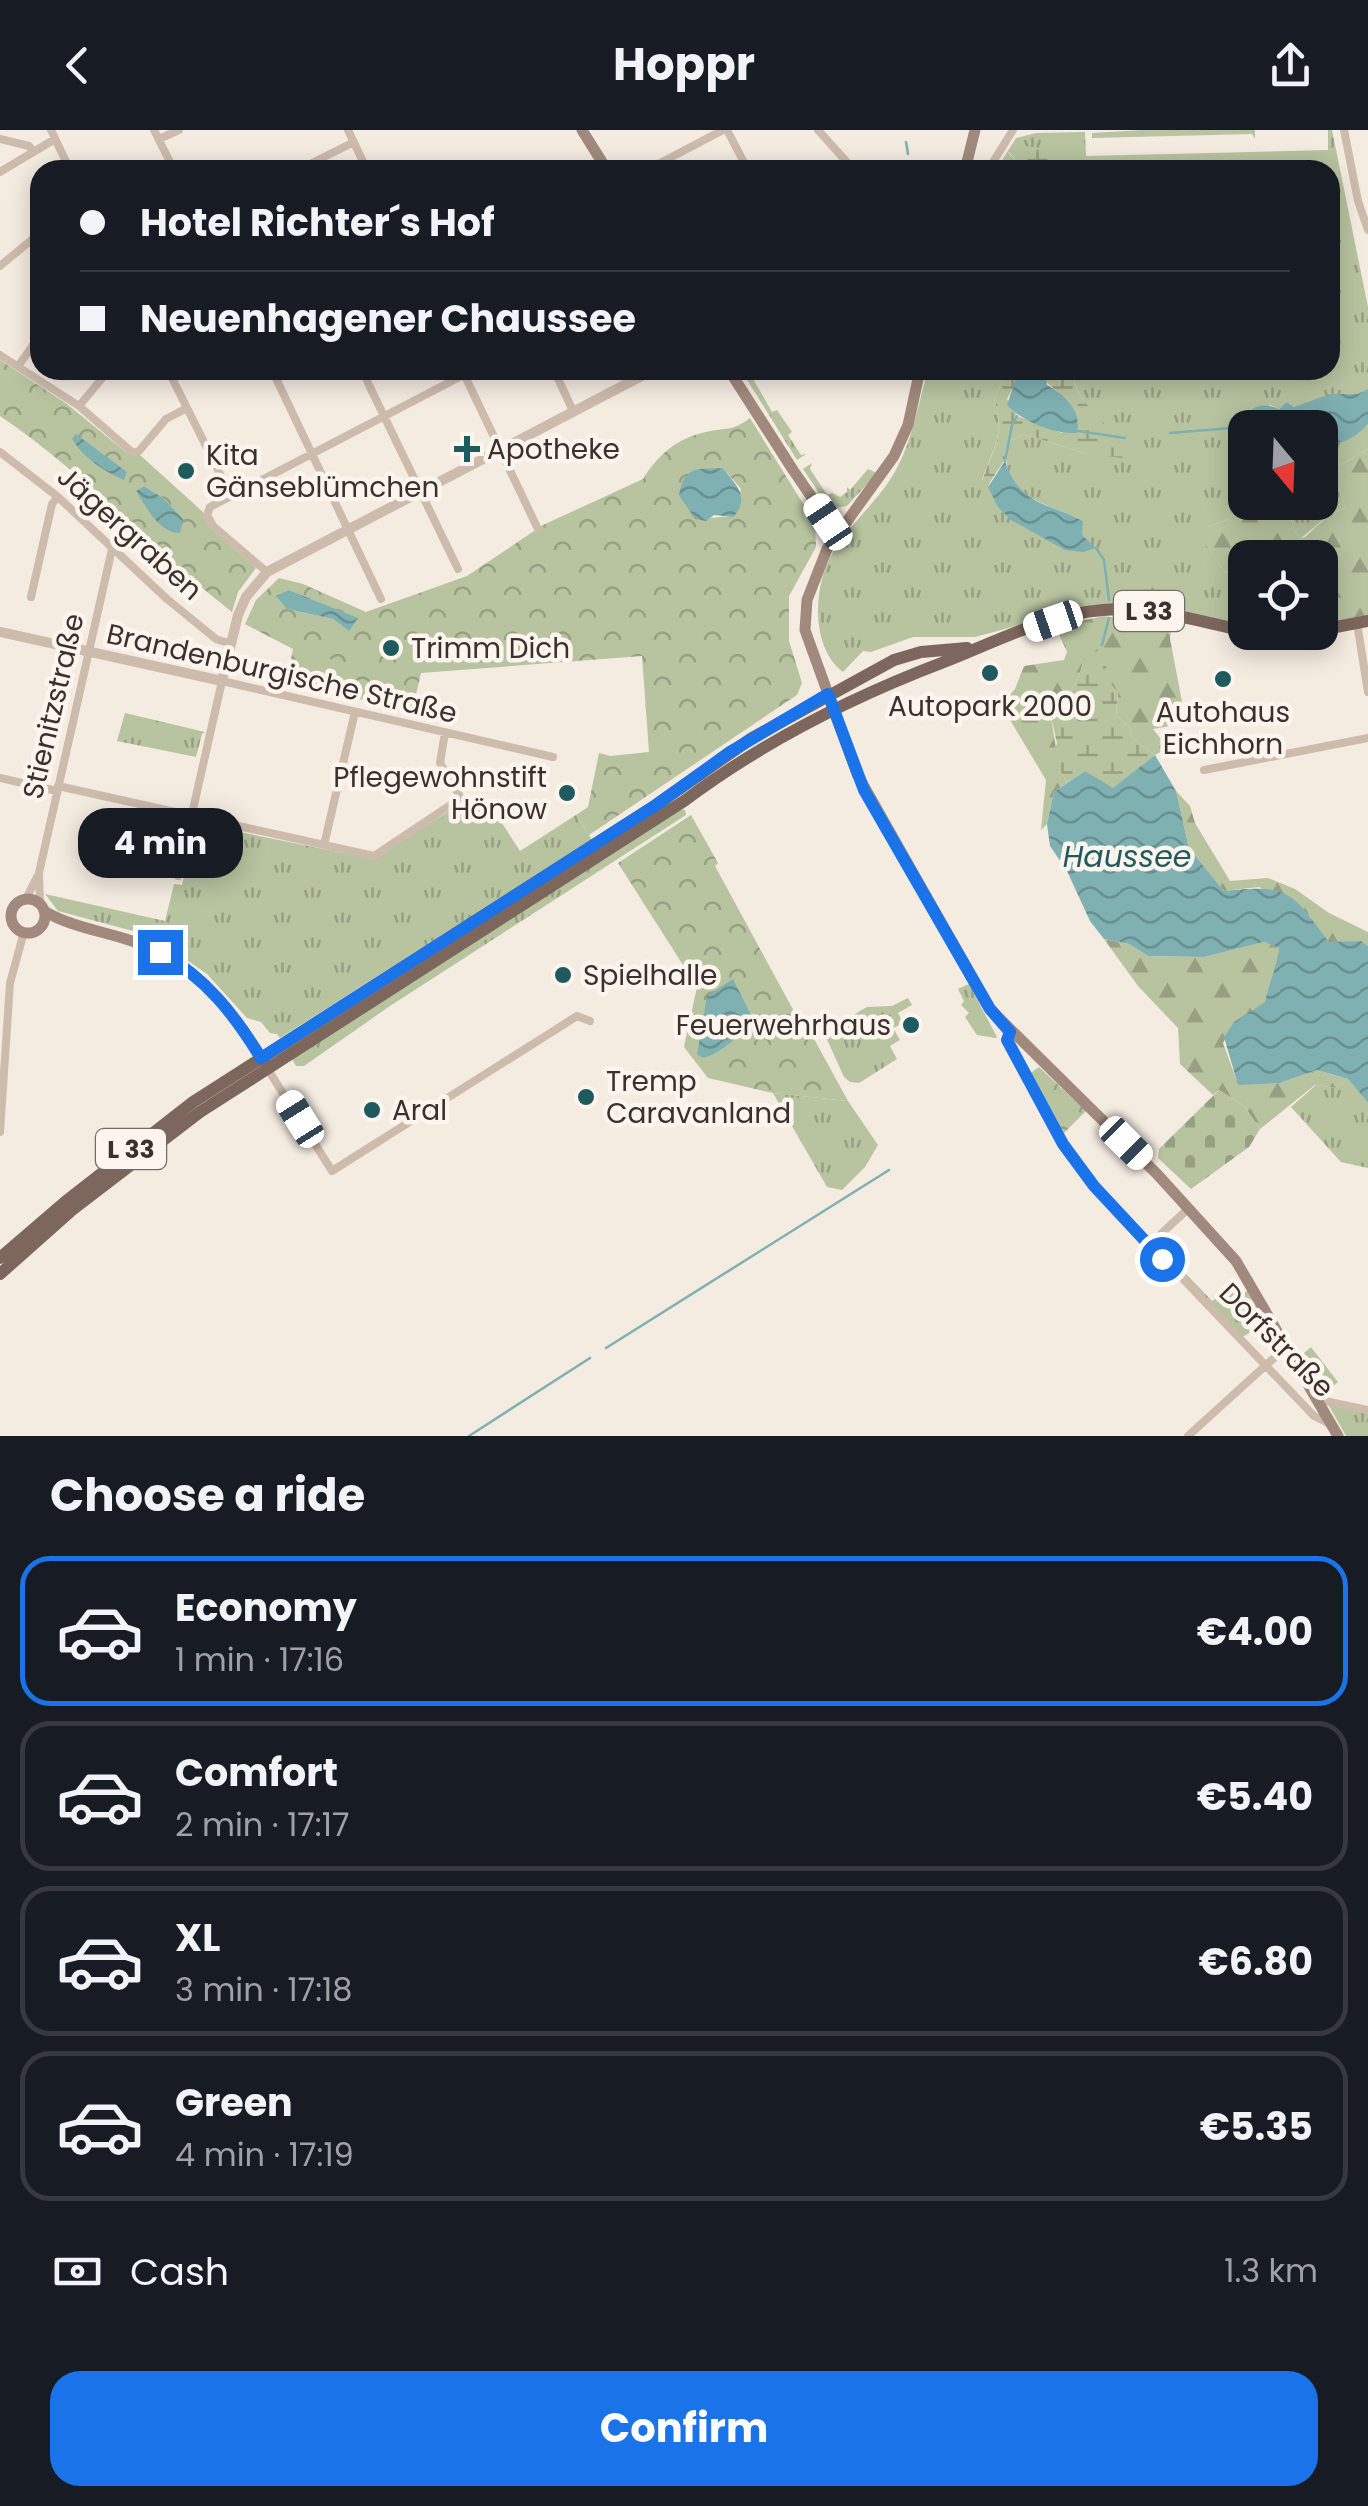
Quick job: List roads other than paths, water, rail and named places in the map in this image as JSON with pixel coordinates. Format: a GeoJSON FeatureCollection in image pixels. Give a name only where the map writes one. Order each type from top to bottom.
{"type":"FeatureCollection","features":[{"type":"Feature","properties":{"kind":"main road"},"geometry":{"type":"LineString","coordinates":[[582,130],[601,160]]}},
{"type":"Feature","properties":{"kind":"main road"},"geometry":{"type":"LineString","coordinates":[[968,160],[975,130]]}},
{"type":"Feature","properties":{"kind":"main road"},"geometry":{"type":"LineString","coordinates":[[736,380],[828,522],[839,531]]}},
{"type":"Feature","properties":{"kind":"main road","name":"Dorfstraße"},"geometry":{"type":"LineString","coordinates":[[918,380],[908,424],[894,456],[820,562],[808,593],[805,615],[806,630],[864,790],[990,1009],[1189,1208],[1238,1264],[1334,1430]]}},
{"type":"Feature","properties":{"kind":"main road","name":"L 33"},"geometry":{"type":"LineString","coordinates":[[0,1258],[146,1137],[676,806],[729,768],[834,709],[901,676],[1073,615],[1145,610],[1228,627]]}},
{"type":"Feature","properties":{"kind":"main road","name":"L 33"},"geometry":{"type":"LineString","coordinates":[[0,1274],[153,1146],[264,1063],[752,738],[894,660],[921,652],[975,648]]}},
{"type":"Feature","properties":{"kind":"main road"},"geometry":{"type":"LineString","coordinates":[[85,928],[41,926],[24,932],[4,913],[20,902],[42,908],[177,962],[233,1013],[264,1063]]}},
{"type":"Feature","properties":{"kind":"main road"},"geometry":{"type":"LineString","coordinates":[[41,926],[42,908]]}},
{"type":"Feature","properties":{"kind":"street"},"geometry":{"type":"LineString","coordinates":[[154,130],[169,160]]}},
{"type":"Feature","properties":{"kind":"street"},"geometry":{"type":"LineString","coordinates":[[159,140],[178,130]]}},
{"type":"Feature","properties":{"kind":"street"},"geometry":{"type":"LineString","coordinates":[[348,130],[363,160]]}},
{"type":"Feature","properties":{"kind":"street"},"geometry":{"type":"LineString","coordinates":[[666,160],[725,130],[742,160]]}},
{"type":"Feature","properties":{"kind":"street"},"geometry":{"type":"LineString","coordinates":[[818,130],[845,160]]}},
{"type":"Feature","properties":{"kind":"street"},"geometry":{"type":"LineString","coordinates":[[994,160],[1013,130]]}},
{"type":"Feature","properties":{"kind":"street"},"geometry":{"type":"LineString","coordinates":[[1344,130],[1368,230]]}},
{"type":"Feature","properties":{"kind":"street"},"geometry":{"type":"LineString","coordinates":[[0,172],[53,134],[65,160]]}},
{"type":"Feature","properties":{"kind":"street"},"geometry":{"type":"LineString","coordinates":[[0,139],[32,150]]}},
{"type":"Feature","properties":{"kind":"street"},"geometry":{"type":"LineString","coordinates":[[318,160],[354,142]]}},
{"type":"Feature","properties":{"kind":"street"},"geometry":{"type":"LineString","coordinates":[[0,266],[30,241]]}},
{"type":"Feature","properties":{"kind":"street"},"geometry":{"type":"LineString","coordinates":[[19,365],[30,349]]}},
{"type":"Feature","properties":{"kind":"street"},"geometry":{"type":"LineString","coordinates":[[0,356],[30,372]]}},
{"type":"Feature","properties":{"kind":"street"},"geometry":{"type":"LineString","coordinates":[[41,380],[137,452],[166,419],[187,408]]}},
{"type":"Feature","properties":{"kind":"street"},"geometry":{"type":"LineString","coordinates":[[80,406],[102,380]]}},
{"type":"Feature","properties":{"kind":"street"},"geometry":{"type":"LineString","coordinates":[[173,380],[234,495]]}},
{"type":"Feature","properties":{"kind":"street"},"geometry":{"type":"LineString","coordinates":[[277,380],[382,599]]}},
{"type":"Feature","properties":{"kind":"street"},"geometry":{"type":"LineString","coordinates":[[267,572],[209,520],[210,508],[449,380]]}},
{"type":"Feature","properties":{"kind":"street"},"geometry":{"type":"LineString","coordinates":[[467,380],[536,527]]}},
{"type":"Feature","properties":{"kind":"street"},"geometry":{"type":"LineString","coordinates":[[559,380],[573,411]]}},
{"type":"Feature","properties":{"kind":"street"},"geometry":{"type":"LineString","coordinates":[[178,876],[231,644],[246,597],[267,572],[633,380]]}},
{"type":"Feature","properties":{"kind":"street"},"geometry":{"type":"LineString","coordinates":[[367,381],[458,569]]}},
{"type":"Feature","properties":{"kind":"street","name":"Jägergraben"},"geometry":{"type":"LineString","coordinates":[[0,452],[58,496],[166,599],[216,638],[231,644]]}},
{"type":"Feature","properties":{"kind":"street"},"geometry":{"type":"LineString","coordinates":[[30,597],[52,504],[58,496]]}},
{"type":"Feature","properties":{"kind":"street","name":"Stienitzstraße"},"geometry":{"type":"LineString","coordinates":[[42,908],[39,873],[112,549]]}},
{"type":"Feature","properties":{"kind":"street"},"geometry":{"type":"LineString","coordinates":[[1362,622],[1368,692]]}},
{"type":"Feature","properties":{"kind":"street","name":"Brandenburgische Straße"},"geometry":{"type":"LineString","coordinates":[[0,632],[553,757]]}},
{"type":"Feature","properties":{"kind":"street"},"geometry":{"type":"LineString","coordinates":[[324,845],[355,712]]}},
{"type":"Feature","properties":{"kind":"street"},"geometry":{"type":"LineString","coordinates":[[0,778],[374,856],[457,802],[459,794],[440,763],[445,732]]}},
{"type":"Feature","properties":{"kind":"street"},"geometry":{"type":"LineString","coordinates":[[1204,770],[1368,738]]}},
{"type":"Feature","properties":{"kind":"street","name":"Stienitzstraße"},"geometry":{"type":"LineString","coordinates":[[20,902],[39,873]]}},
{"type":"Feature","properties":{"kind":"street"},"geometry":{"type":"LineString","coordinates":[[0,1132],[10,983],[24,932]]}},
{"type":"Feature","properties":{"kind":"street"},"geometry":{"type":"LineString","coordinates":[[264,1063],[332,1171],[577,1016],[590,1021]]}},
{"type":"Feature","properties":{"kind":"street","name":"Dorfstraße"},"geometry":{"type":"LineString","coordinates":[[1010,1032],[1007,1040],[1063,1144],[1094,1186],[1314,1416],[1334,1430]]}},
{"type":"Feature","properties":{"kind":"street"},"geometry":{"type":"LineString","coordinates":[[1149,1245],[1189,1208]]}},
{"type":"Feature","properties":{"kind":"street"},"geometry":{"type":"LineString","coordinates":[[1188,1436],[1286,1347]]}},
{"type":"Feature","properties":{"kind":"street","name":"Dorfstraße"},"geometry":{"type":"LineString","coordinates":[[1320,1404],[1325,1401],[1368,1410]]}},
{"type":"Feature","properties":{"kind":"water"},"geometry":{"type":"Polygon","coordinates":[[[1046,380],[1074,411],[1077,433],[1039,426],[1021,417],[1007,405],[1015,381],[1046,380]]]}},
{"type":"Feature","properties":{"kind":"water"},"geometry":{"type":"Polygon","coordinates":[[[1368,389],[1368,424],[1358,434],[1338,443],[1338,410],[1251,410],[1258,406],[1279,409],[1287,402],[1294,407],[1330,394],[1357,394],[1368,389]]]}},
{"type":"Feature","properties":{"kind":"water"},"geometry":{"type":"Polygon","coordinates":[[[76,434],[127,472],[124,480],[88,458],[72,439],[76,434]]]}},
{"type":"Feature","properties":{"kind":"water"},"geometry":{"type":"Polygon","coordinates":[[[1005,461],[1026,494],[1083,521],[1082,535],[1096,548],[1083,552],[1065,550],[1011,520],[998,507],[988,487],[1005,461]]]}},
{"type":"Feature","properties":{"kind":"water"},"geometry":{"type":"Polygon","coordinates":[[[723,468],[740,492],[738,510],[733,517],[695,519],[679,495],[684,478],[694,471],[723,468]]]}},
{"type":"Feature","properties":{"kind":"water"},"geometry":{"type":"Polygon","coordinates":[[[144,486],[163,498],[183,519],[180,533],[166,529],[154,518],[136,491],[144,486]]]}},
{"type":"Feature","properties":{"kind":"water"},"geometry":{"type":"Polygon","coordinates":[[[289,590],[358,618],[349,631],[333,619],[287,609],[276,596],[289,590]]]}},
{"type":"Feature","properties":{"kind":"water","name":"Haussee"},"geometry":{"type":"Polygon","coordinates":[[[1155,755],[1176,791],[1189,848],[1224,891],[1262,889],[1287,895],[1329,942],[1361,941],[1368,946],[1368,1103],[1348,1079],[1317,1070],[1280,1083],[1238,1085],[1224,1037],[1234,1022],[1265,1002],[1279,948],[1264,942],[1204,957],[1148,956],[1129,944],[1104,939],[1090,921],[1067,871],[1050,846],[1047,824],[1054,792],[1085,771],[1113,788],[1155,755]]]}},
{"type":"Feature","properties":{"kind":"water"},"geometry":{"type":"Polygon","coordinates":[[[733,979],[754,1021],[724,1047],[704,1058],[697,1055],[707,996],[733,979]]]}},
{"type":"Feature","properties":{"kind":"waterway"},"geometry":{"type":"LineString","coordinates":[[906,142],[908,154]]}},
{"type":"Feature","properties":{"kind":"waterway"},"geometry":{"type":"LineString","coordinates":[[1005,461],[1017,416]]}},
{"type":"Feature","properties":{"kind":"waterway"},"geometry":{"type":"LineString","coordinates":[[1170,433],[1228,428]]}},
{"type":"Feature","properties":{"kind":"waterway"},"geometry":{"type":"LineString","coordinates":[[1078,431],[1125,438]]}},
{"type":"Feature","properties":{"kind":"waterway"},"geometry":{"type":"LineString","coordinates":[[1096,548],[1104,560],[1109,600]]}},
{"type":"Feature","properties":{"kind":"waterway"},"geometry":{"type":"LineString","coordinates":[[1102,645],[1109,618]]}},
{"type":"Feature","properties":{"kind":"waterway"},"geometry":{"type":"LineString","coordinates":[[606,1348],[889,1170]]}},
{"type":"Feature","properties":{"kind":"waterway"},"geometry":{"type":"LineString","coordinates":[[469,1436],[590,1358]]}},
{"type":"Feature","properties":{"kind":"place","name":"Apotheke"},"geometry":{"type":"Point","coordinates":[467,449]}},
{"type":"Feature","properties":{"kind":"place","name":"Kita Gänseblümchen"},"geometry":{"type":"Point","coordinates":[186,471]}},
{"type":"Feature","properties":{"kind":"place","name":"Trimm Dich"},"geometry":{"type":"Point","coordinates":[391,648]}},
{"type":"Feature","properties":{"kind":"place","name":"Autopark 2000"},"geometry":{"type":"Point","coordinates":[990,673]}},
{"type":"Feature","properties":{"kind":"place","name":"Autohaus Eichhorn"},"geometry":{"type":"Point","coordinates":[1223,679]}},
{"type":"Feature","properties":{"kind":"place","name":"Pflegewohnstift Hönow"},"geometry":{"type":"Point","coordinates":[567,793]}},
{"type":"Feature","properties":{"kind":"place","name":"Spielhalle"},"geometry":{"type":"Point","coordinates":[563,975]}},
{"type":"Feature","properties":{"kind":"place","name":"Feuerwehrhaus"},"geometry":{"type":"Point","coordinates":[911,1025]}},
{"type":"Feature","properties":{"kind":"place","name":"Tremp Caravanland"},"geometry":{"type":"Point","coordinates":[586,1097]}},
{"type":"Feature","properties":{"kind":"place","name":"Aral"},"geometry":{"type":"Point","coordinates":[372,1110]}}]}
